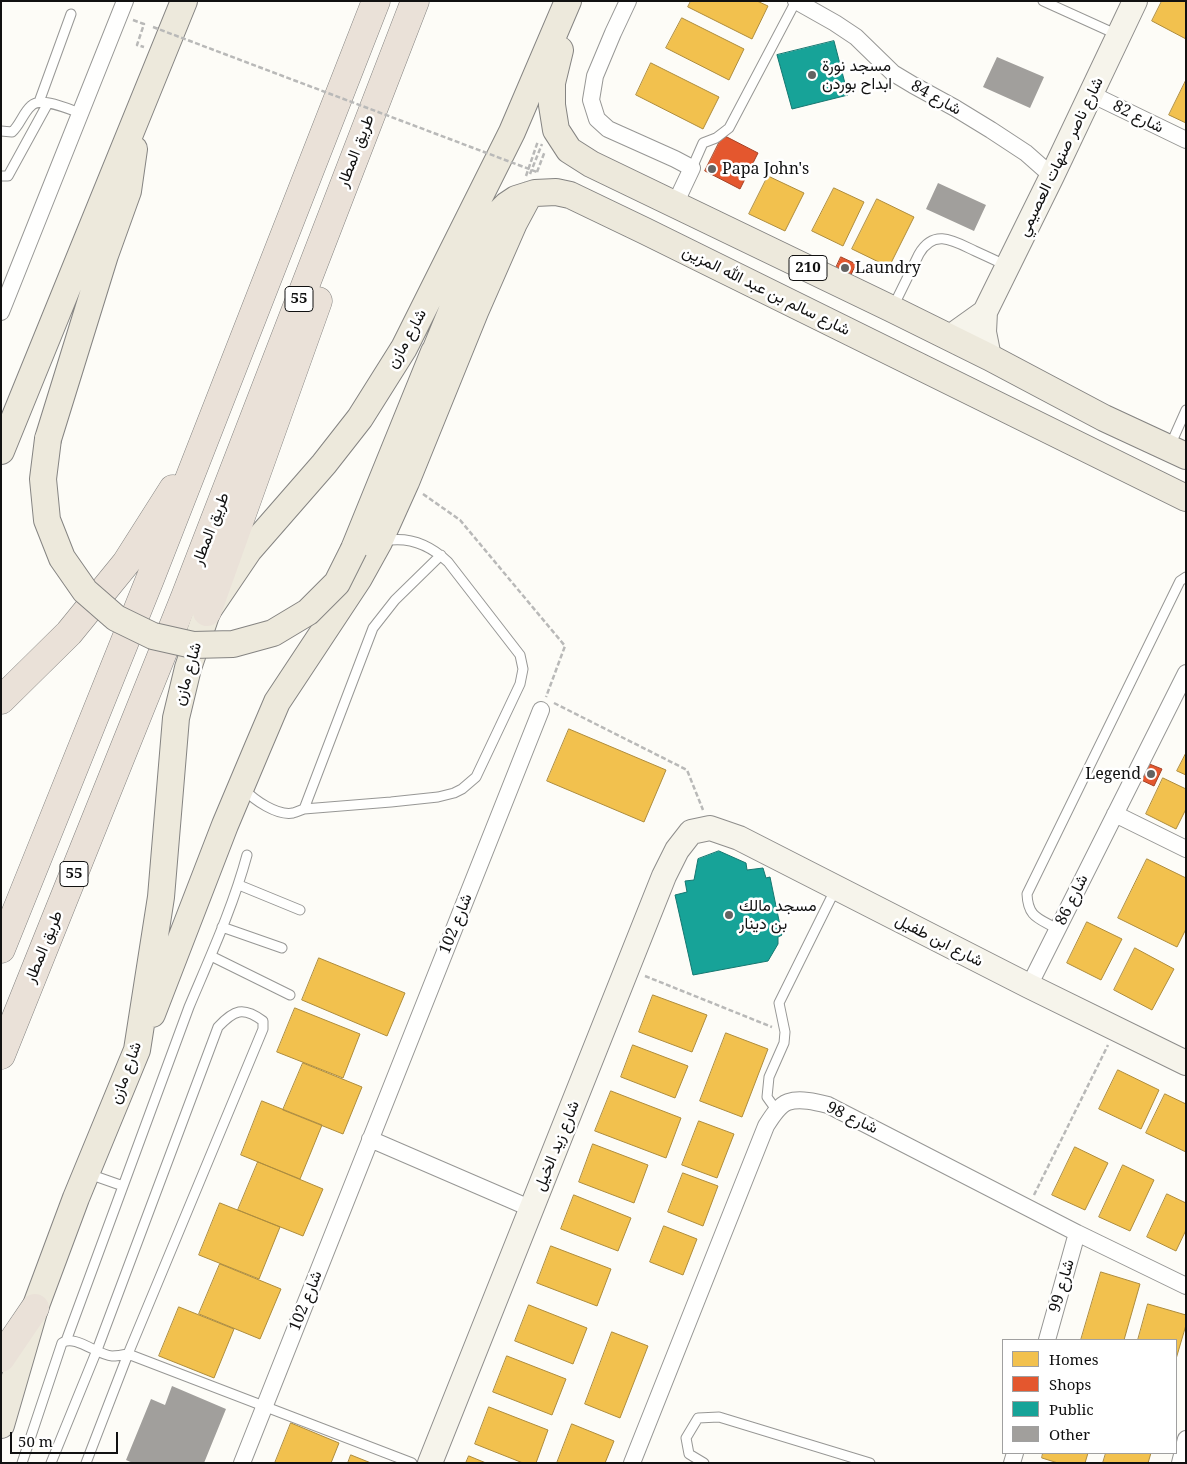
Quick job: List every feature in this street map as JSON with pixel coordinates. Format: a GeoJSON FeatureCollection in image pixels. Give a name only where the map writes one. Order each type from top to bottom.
{"type":"FeatureCollection","features":[{"type":"Feature","properties":{"kind":"highway","name":"55"},"geometry":{"type":"LineString","coordinates":[[1,949],[206,437],[376,1]]}},
{"type":"Feature","properties":{"kind":"highway","name":"طريق المطار"},"geometry":{"type":"LineString","coordinates":[[1,1055],[184,597],[416,1]]}},
{"type":"Feature","properties":{"kind":"highway"},"geometry":{"type":"LineString","coordinates":[[207,612],[359,186],[364,167],[363,134]]}},
{"type":"Feature","properties":{"kind":"highway"},"geometry":{"type":"LineString","coordinates":[[1,700],[69,633],[126,563],[206,437]]}},
{"type":"Feature","properties":{"kind":"highway"},"geometry":{"type":"LineString","coordinates":[[1,1358],[35,1308]]}},
{"type":"Feature","properties":{"kind":"main road"},"geometry":{"type":"LineString","coordinates":[[3,444],[184,1]]}},
{"type":"Feature","properties":{"kind":"main road","name":"210"},"geometry":{"type":"LineString","coordinates":[[570,1],[552,83],[552,104],[556,130],[569,150],[584,160],[950,337],[1104,418],[1177,452]]}},
{"type":"Feature","properties":{"kind":"main road","name":"شارع مازن"},"geometry":{"type":"LineString","coordinates":[[1,1425],[35,1308],[137,1050],[161,897],[176,718],[188,668],[207,612],[249,550],[324,464],[360,418],[404,348],[512,132],[570,1]]}},
{"type":"Feature","properties":{"kind":"main road"},"geometry":{"type":"LineString","coordinates":[[140,108],[128,190],[105,255],[48,439],[43,480],[47,520],[62,558],[85,591],[116,618],[153,636],[193,645],[233,644],[273,632],[308,612],[337,584],[354,549],[428,368],[512,132]]}},
{"type":"Feature","properties":{"kind":"main road"},"geometry":{"type":"LineString","coordinates":[[137,1050],[167,978],[241,785],[278,702],[359,578],[379,542],[406,482],[479,303],[533,184]]}},
{"type":"Feature","properties":{"kind":"main road","name":"شارع سالم بن عبد الله المزين"},"geometry":{"type":"LineString","coordinates":[[428,368],[485,230],[507,205],[533,184],[570,196],[645,231],[1186,498]]}},
{"type":"Feature","properties":{"kind":"main road"},"geometry":{"type":"LineString","coordinates":[[645,231],[639,225],[636,216],[638,208],[644,200],[652,197],[668,201]]}},
{"type":"Feature","properties":{"kind":"main road"},"geometry":{"type":"LineString","coordinates":[[1082,448],[1080,437],[1084,426],[1093,419],[1104,418]]}},
{"type":"Feature","properties":{"kind":"street"},"geometry":{"type":"LineString","coordinates":[[1,312],[125,1]]}},
{"type":"Feature","properties":{"kind":"street"},"geometry":{"type":"LineString","coordinates":[[628,1],[595,76],[591,100],[597,119],[608,129],[692,168],[668,201]]}},
{"type":"Feature","properties":{"kind":"street","name":"شارع 84"},"geometry":{"type":"LineString","coordinates":[[796,1],[856,37],[893,73],[992,130],[1026,153],[1052,176]]}},
{"type":"Feature","properties":{"kind":"street","name":"شارع ناصر صنهات العصيمي"},"geometry":{"type":"LineString","coordinates":[[989,357],[984,332],[985,312],[1135,1]]}},
{"type":"Feature","properties":{"kind":"street","name":"شارع 82"},"geometry":{"type":"LineString","coordinates":[[1091,94],[1186,140]]}},
{"type":"Feature","properties":{"kind":"street","name":"شارع ناصر صنهات العصيمي"},"geometry":{"type":"LineString","coordinates":[[950,337],[985,312]]}},
{"type":"Feature","properties":{"kind":"street","name":"شارع 86"},"geometry":{"type":"LineString","coordinates":[[1029,986],[1186,673]]}},
{"type":"Feature","properties":{"kind":"street","name":"شارع 102"},"geometry":{"type":"LineString","coordinates":[[242,1463],[543,704]]}},
{"type":"Feature","properties":{"kind":"street"},"geometry":{"type":"LineString","coordinates":[[1114,814],[1186,850]]}},
{"type":"Feature","properties":{"kind":"street","name":"شارع ابن طفيل"},"geometry":{"type":"LineString","coordinates":[[701,830],[739,838],[1186,1064]]}},
{"type":"Feature","properties":{"kind":"street","name":"شارع زيد الخيل"},"geometry":{"type":"LineString","coordinates":[[430,1463],[664,876],[677,850],[701,830]]}},
{"type":"Feature","properties":{"kind":"street","name":"شارع 98"},"geometry":{"type":"LineString","coordinates":[[777,1111],[787,1102],[808,1100],[828,1105],[1077,1233],[1186,1286]]}},
{"type":"Feature","properties":{"kind":"street"},"geometry":{"type":"LineString","coordinates":[[632,1463],[766,1126],[777,1111]]}},
{"type":"Feature","properties":{"kind":"street"},"geometry":{"type":"LineString","coordinates":[[370,1139],[532,1209]]}},
{"type":"Feature","properties":{"kind":"street","name":"شارع 99"},"geometry":{"type":"LineString","coordinates":[[1047,1339],[1077,1233]]}},
{"type":"Feature","properties":{"kind":"street"},"geometry":{"type":"LineString","coordinates":[[1180,1463],[1186,1439]]}},
{"type":"Feature","properties":{"kind":"lane"},"geometry":{"type":"LineString","coordinates":[[692,168],[703,142],[716,138],[729,128],[796,1]]}},
{"type":"Feature","properties":{"kind":"lane"},"geometry":{"type":"LineString","coordinates":[[1043,1],[1119,35]]}},
{"type":"Feature","properties":{"kind":"lane"},"geometry":{"type":"LineString","coordinates":[[1,176],[8,176],[43,102],[71,14]]}},
{"type":"Feature","properties":{"kind":"lane"},"geometry":{"type":"LineString","coordinates":[[1,130],[12,132],[31,106],[43,102],[80,112]]}},
{"type":"Feature","properties":{"kind":"lane"},"geometry":{"type":"LineString","coordinates":[[892,309],[919,254],[933,240],[940,238],[954,240],[1008,266]]}},
{"type":"Feature","properties":{"kind":"lane"},"geometry":{"type":"LineString","coordinates":[[1177,452],[1186,410]]}},
{"type":"Feature","properties":{"kind":"lane"},"geometry":{"type":"LineString","coordinates":[[241,785],[255,799],[272,809],[292,813],[304,809],[438,797],[462,789],[476,777],[520,684],[522,662],[520,655],[441,555],[433,549],[414,541],[403,539],[379,542]]}},
{"type":"Feature","properties":{"kind":"lane"},"geometry":{"type":"LineString","coordinates":[[304,809],[373,628],[395,600],[441,555]]}},
{"type":"Feature","properties":{"kind":"lane"},"geometry":{"type":"LineString","coordinates":[[1057,929],[1032,914],[1028,906],[1027,894],[1180,581],[1186,577]]}},
{"type":"Feature","properties":{"kind":"lane"},"geometry":{"type":"LineString","coordinates":[[66,1341],[189,1007],[239,884],[247,855]]}},
{"type":"Feature","properties":{"kind":"lane"},"geometry":{"type":"LineString","coordinates":[[239,884],[300,910]]}},
{"type":"Feature","properties":{"kind":"lane"},"geometry":{"type":"LineString","coordinates":[[777,1111],[767,1097],[768,1078],[784,1043],[785,1032],[779,1003],[836,888]]}},
{"type":"Feature","properties":{"kind":"lane"},"geometry":{"type":"LineString","coordinates":[[222,927],[282,948]]}},
{"type":"Feature","properties":{"kind":"lane"},"geometry":{"type":"LineString","coordinates":[[211,956],[290,994]]}},
{"type":"Feature","properties":{"kind":"lane"},"geometry":{"type":"LineString","coordinates":[[51,1463],[97,1350],[218,1027],[230,1015],[243,1012],[253,1014],[262,1021],[263,1029],[128,1354],[86,1463]]}},
{"type":"Feature","properties":{"kind":"lane"},"geometry":{"type":"LineString","coordinates":[[87,1173],[123,1186]]}},
{"type":"Feature","properties":{"kind":"lane"},"geometry":{"type":"LineString","coordinates":[[22,1463],[60,1347],[62,1343],[70,1340],[111,1356],[128,1354],[412,1463]]}},
{"type":"Feature","properties":{"kind":"lane"},"geometry":{"type":"LineString","coordinates":[[704,1463],[689,1454],[686,1438],[698,1418],[719,1417],[870,1463]]}},
{"type":"Feature","properties":{"kind":"path"},"geometry":{"type":"LineString","coordinates":[[144,24],[137,45],[146,48],[148,41]]}},
{"type":"Feature","properties":{"kind":"path"},"geometry":{"type":"LineString","coordinates":[[151,34],[153,28],[533,184]]}},
{"type":"Feature","properties":{"kind":"path"},"geometry":{"type":"LineString","coordinates":[[533,184],[526,175],[539,139],[556,130]]}},
{"type":"Feature","properties":{"kind":"path"},"geometry":{"type":"LineString","coordinates":[[542,144],[546,146],[533,184],[542,144]]}},
{"type":"Feature","properties":{"kind":"path"},"geometry":{"type":"LineString","coordinates":[[406,482],[460,520],[566,646],[543,704],[687,770],[701,830]]}},
{"type":"Feature","properties":{"kind":"path"},"geometry":{"type":"LineString","coordinates":[[627,970],[785,1032]]}},
{"type":"Feature","properties":{"kind":"path"},"geometry":{"type":"LineString","coordinates":[[1028,1207],[1115,1029]]}},
{"type":"Feature","properties":{"kind":"building: Homes"},"geometry":{"type":"Polygon","coordinates":[[[691,1],[757,1],[768,6],[752,39],[688,7],[691,1]]]}},
{"type":"Feature","properties":{"kind":"building: Homes"},"geometry":{"type":"Polygon","coordinates":[[[1162,1],[1186,1],[1186,39],[1152,21],[1162,1]]]}},
{"type":"Feature","properties":{"kind":"building: Homes"},"geometry":{"type":"Polygon","coordinates":[[[682,18],[744,49],[729,80],[666,48],[682,18]]]}},
{"type":"Feature","properties":{"kind":"building: Homes"},"geometry":{"type":"Polygon","coordinates":[[[651,63],[719,97],[703,129],[636,95],[651,63]]]}},
{"type":"Feature","properties":{"kind":"building: Homes"},"geometry":{"type":"Polygon","coordinates":[[[1186,80],[1186,123],[1169,115],[1186,80]]]}},
{"type":"Feature","properties":{"kind":"building: Homes"},"geometry":{"type":"Polygon","coordinates":[[[768,176],[804,193],[785,231],[749,214],[768,176]]]}},
{"type":"Feature","properties":{"kind":"building: Homes"},"geometry":{"type":"Polygon","coordinates":[[[834,188],[864,202],[843,246],[812,231],[834,188]]]}},
{"type":"Feature","properties":{"kind":"building: Homes"},"geometry":{"type":"Polygon","coordinates":[[[877,199],[914,217],[889,267],[852,249],[877,199]]]}},
{"type":"Feature","properties":{"kind":"building: Homes"},"geometry":{"type":"Polygon","coordinates":[[[569,729],[666,770],[644,822],[547,781],[569,729]]]}},
{"type":"Feature","properties":{"kind":"building: Homes"},"geometry":{"type":"Polygon","coordinates":[[[1186,753],[1186,775],[1177,771],[1186,753]]]}},
{"type":"Feature","properties":{"kind":"building: Homes"},"geometry":{"type":"Polygon","coordinates":[[[1163,778],[1186,789],[1186,809],[1176,829],[1146,814],[1163,778]]]}},
{"type":"Feature","properties":{"kind":"building: Homes"},"geometry":{"type":"Polygon","coordinates":[[[1147,859],[1186,878],[1186,929],[1177,947],[1118,918],[1147,859]]]}},
{"type":"Feature","properties":{"kind":"building: Homes"},"geometry":{"type":"Polygon","coordinates":[[[1087,922],[1122,939],[1101,980],[1067,963],[1087,922]]]}},
{"type":"Feature","properties":{"kind":"building: Homes"},"geometry":{"type":"Polygon","coordinates":[[[1135,948],[1174,969],[1152,1010],[1114,990],[1135,948]]]}},
{"type":"Feature","properties":{"kind":"building: Homes"},"geometry":{"type":"Polygon","coordinates":[[[319,958],[405,993],[387,1036],[302,1000],[319,958]]]}},
{"type":"Feature","properties":{"kind":"building: Homes"},"geometry":{"type":"Polygon","coordinates":[[[653,995],[707,1015],[692,1052],[639,1032],[653,995]]]}},
{"type":"Feature","properties":{"kind":"building: Homes"},"geometry":{"type":"Polygon","coordinates":[[[295,1008],[360,1034],[343,1078],[277,1052],[295,1008]]]}},
{"type":"Feature","properties":{"kind":"building: Homes"},"geometry":{"type":"Polygon","coordinates":[[[726,1033],[768,1049],[742,1117],[700,1101],[726,1033]]]}},
{"type":"Feature","properties":{"kind":"building: Homes"},"geometry":{"type":"Polygon","coordinates":[[[633,1045],[688,1066],[675,1098],[621,1077],[633,1045]]]}},
{"type":"Feature","properties":{"kind":"building: Homes"},"geometry":{"type":"Polygon","coordinates":[[[303,1063],[362,1087],[343,1134],[283,1110],[303,1063]]]}},
{"type":"Feature","properties":{"kind":"building: Homes"},"geometry":{"type":"Polygon","coordinates":[[[1118,1070],[1159,1090],[1141,1129],[1099,1109],[1118,1070]]]}},
{"type":"Feature","properties":{"kind":"building: Homes"},"geometry":{"type":"Polygon","coordinates":[[[611,1091],[681,1118],[666,1158],[595,1131],[611,1091]]]}},
{"type":"Feature","properties":{"kind":"building: Homes"},"geometry":{"type":"Polygon","coordinates":[[[1165,1094],[1186,1104],[1186,1152],[1146,1133],[1165,1094]]]}},
{"type":"Feature","properties":{"kind":"building: Homes"},"geometry":{"type":"Polygon","coordinates":[[[262,1101],[322,1125],[300,1179],[241,1155],[262,1101]]]}},
{"type":"Feature","properties":{"kind":"building: Homes"},"geometry":{"type":"Polygon","coordinates":[[[699,1121],[734,1134],[717,1178],[682,1165],[699,1121]]]}},
{"type":"Feature","properties":{"kind":"building: Homes"},"geometry":{"type":"Polygon","coordinates":[[[593,1144],[648,1165],[634,1203],[579,1182],[593,1144]]]}},
{"type":"Feature","properties":{"kind":"building: Homes"},"geometry":{"type":"Polygon","coordinates":[[[1075,1147],[1108,1163],[1085,1210],[1052,1195],[1075,1147]]]}},
{"type":"Feature","properties":{"kind":"building: Homes"},"geometry":{"type":"Polygon","coordinates":[[[258,1162],[323,1189],[303,1236],[238,1210],[258,1162]]]}},
{"type":"Feature","properties":{"kind":"building: Homes"},"geometry":{"type":"Polygon","coordinates":[[[1123,1165],[1154,1180],[1130,1231],[1099,1217],[1123,1165]]]}},
{"type":"Feature","properties":{"kind":"building: Homes"},"geometry":{"type":"Polygon","coordinates":[[[683,1173],[718,1186],[703,1226],[668,1212],[683,1173]]]}},
{"type":"Feature","properties":{"kind":"building: Homes"},"geometry":{"type":"Polygon","coordinates":[[[1167,1194],[1186,1203],[1186,1230],[1176,1251],[1147,1237],[1167,1194]]]}},
{"type":"Feature","properties":{"kind":"building: Homes"},"geometry":{"type":"Polygon","coordinates":[[[574,1195],[631,1218],[618,1251],[561,1229],[574,1195]]]}},
{"type":"Feature","properties":{"kind":"building: Homes"},"geometry":{"type":"Polygon","coordinates":[[[220,1203],[280,1227],[259,1279],[199,1255],[220,1203]]]}},
{"type":"Feature","properties":{"kind":"building: Homes"},"geometry":{"type":"Polygon","coordinates":[[[664,1226],[697,1239],[683,1275],[650,1262],[664,1226]]]}},
{"type":"Feature","properties":{"kind":"building: Homes"},"geometry":{"type":"Polygon","coordinates":[[[551,1246],[611,1269],[597,1306],[537,1283],[551,1246]]]}},
{"type":"Feature","properties":{"kind":"building: Homes"},"geometry":{"type":"Polygon","coordinates":[[[220,1264],[281,1289],[260,1339],[199,1314],[220,1264]]]}},
{"type":"Feature","properties":{"kind":"building: Homes"},"geometry":{"type":"Polygon","coordinates":[[[1101,1272],[1140,1284],[1124,1339],[1081,1339],[1101,1272]]]}},
{"type":"Feature","properties":{"kind":"building: Homes"},"geometry":{"type":"Polygon","coordinates":[[[1148,1304],[1186,1315],[1186,1325],[1177,1356],[1177,1339],[1138,1339],[1148,1304]]]}},
{"type":"Feature","properties":{"kind":"building: Homes"},"geometry":{"type":"Polygon","coordinates":[[[529,1305],[587,1328],[573,1364],[515,1341],[529,1305]]]}},
{"type":"Feature","properties":{"kind":"building: Homes"},"geometry":{"type":"Polygon","coordinates":[[[179,1307],[234,1329],[214,1378],[159,1356],[179,1307]]]}},
{"type":"Feature","properties":{"kind":"building: Homes"},"geometry":{"type":"Polygon","coordinates":[[[612,1332],[648,1346],[620,1418],[585,1404],[612,1332]]]}},
{"type":"Feature","properties":{"kind":"building: Homes"},"geometry":{"type":"Polygon","coordinates":[[[507,1356],[566,1379],[552,1415],[493,1392],[507,1356]]]}},
{"type":"Feature","properties":{"kind":"building: Homes"},"geometry":{"type":"Polygon","coordinates":[[[489,1407],[548,1430],[536,1463],[523,1463],[475,1444],[489,1407]]]}},
{"type":"Feature","properties":{"kind":"building: Homes"},"geometry":{"type":"Polygon","coordinates":[[[291,1423],[339,1443],[331,1463],[275,1463],[291,1423]]]}},
{"type":"Feature","properties":{"kind":"building: Homes"},"geometry":{"type":"Polygon","coordinates":[[[572,1424],[614,1441],[605,1463],[557,1463],[572,1424]]]}},
{"type":"Feature","properties":{"kind":"building: Homes"},"geometry":{"type":"Polygon","coordinates":[[[1043,1454],[1088,1454],[1085,1463],[1058,1463],[1042,1458],[1043,1454]]]}},
{"type":"Feature","properties":{"kind":"building: Homes"},"geometry":{"type":"Polygon","coordinates":[[[1106,1454],[1151,1454],[1148,1463],[1103,1463],[1106,1454]]]}},
{"type":"Feature","properties":{"kind":"building: Homes"},"geometry":{"type":"Polygon","coordinates":[[[351,1455],[371,1463],[348,1463],[351,1455]]]}},
{"type":"Feature","properties":{"kind":"building: Homes"},"geometry":{"type":"Polygon","coordinates":[[[469,1456],[486,1463],[466,1463],[469,1456]]]}},
{"type":"Feature","properties":{"kind":"building: Shops"},"geometry":{"type":"Polygon","coordinates":[[[723,135],[758,153],[740,189],[705,171],[723,135]]]}},
{"type":"Feature","properties":{"kind":"building: Shops","name":"Laundry"},"geometry":{"type":"Polygon","coordinates":[[[841,257],[856,264],[849,279],[834,272],[841,257]]]}},
{"type":"Feature","properties":{"kind":"building: Shops","name":"Legend"},"geometry":{"type":"Polygon","coordinates":[[[1147,763],[1162,769],[1154,786],[1139,779],[1147,763]]]}},
{"type":"Feature","properties":{"kind":"building: Public","name":"مسجد نورة ابداح بوردن"},"geometry":{"type":"Polygon","coordinates":[[[834,41],[848,95],[792,109],[777,55],[834,41]]]}},
{"type":"Feature","properties":{"kind":"building: Public","name":"مسجد مالك بن دينار"},"geometry":{"type":"Polygon","coordinates":[[[719,851],[746,863],[747,870],[763,868],[766,878],[770,877],[782,935],[778,937],[778,944],[768,961],[693,975],[675,895],[687,892],[685,881],[694,880],[698,859],[719,851]]]}},
{"type":"Feature","properties":{"kind":"building: Other"},"geometry":{"type":"Polygon","coordinates":[[[997,57],[1044,77],[1030,108],[983,87],[997,57]]]}},
{"type":"Feature","properties":{"kind":"building: Other"},"geometry":{"type":"Polygon","coordinates":[[[938,183],[986,205],[974,231],[926,209],[938,183]]]}},
{"type":"Feature","properties":{"kind":"building: Other"},"geometry":{"type":"Polygon","coordinates":[[[172,1386],[226,1409],[204,1463],[133,1463],[126,1460],[151,1399],[165,1405],[172,1386]]]}},
{"type":"Feature","properties":{"kind":"place","name":"مسجد نورة ابداح بوردن"},"geometry":{"type":"Point","coordinates":[812,75]}},
{"type":"Feature","properties":{"kind":"place","name":"Papa John's"},"geometry":{"type":"Point","coordinates":[712,169]}},
{"type":"Feature","properties":{"kind":"place","name":"Laundry"},"geometry":{"type":"Point","coordinates":[845,268]}},
{"type":"Feature","properties":{"kind":"place","name":"Legend"},"geometry":{"type":"Point","coordinates":[1151,774]}},
{"type":"Feature","properties":{"kind":"place","name":"مسجد مالك بن دينار"},"geometry":{"type":"Point","coordinates":[729,915]}}]}
